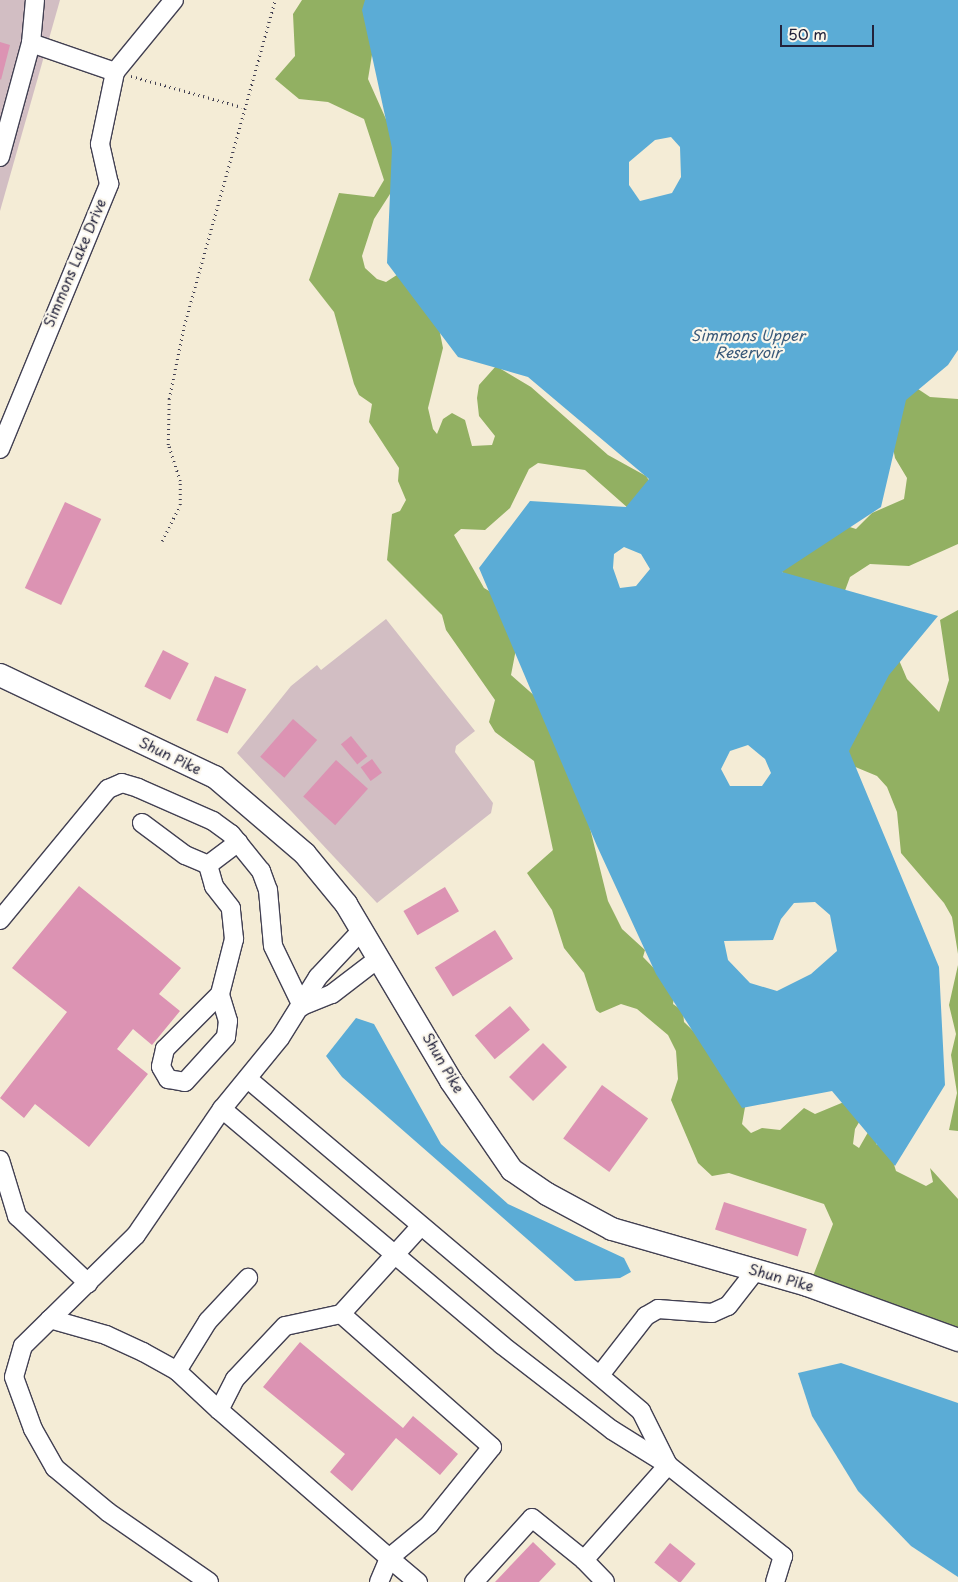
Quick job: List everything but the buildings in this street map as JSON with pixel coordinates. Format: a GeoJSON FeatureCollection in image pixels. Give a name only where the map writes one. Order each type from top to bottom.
{"type":"FeatureCollection","features":[{"type":"Feature","properties":{"kind":"main road","name":"Shun Pike"},"geometry":{"type":"LineString","coordinates":[[0,675],[214,778],[329,879],[379,958],[450,1081],[512,1170],[583,1217],[612,1229],[756,1270],[925,1325],[958,1340]]}},
{"type":"Feature","properties":{"kind":"street"},"geometry":{"type":"LineString","coordinates":[[0,157],[31,42],[35,0]]}},
{"type":"Feature","properties":{"kind":"street"},"geometry":{"type":"LineString","coordinates":[[31,42],[116,72],[174,0]]}},
{"type":"Feature","properties":{"kind":"street","name":"Simmons Lake Drive"},"geometry":{"type":"LineString","coordinates":[[0,449],[109,184],[100,144],[116,72]]}},
{"type":"Feature","properties":{"kind":"street"},"geometry":{"type":"LineString","coordinates":[[0,920],[108,789],[122,784],[190,808],[238,842],[261,871],[268,890],[272,946],[302,1006]]}},
{"type":"Feature","properties":{"kind":"street"},"geometry":{"type":"LineString","coordinates":[[142,823],[184,855],[208,865]]}},
{"type":"Feature","properties":{"kind":"street"},"geometry":{"type":"LineString","coordinates":[[208,865],[238,842]]}},
{"type":"Feature","properties":{"kind":"street"},"geometry":{"type":"LineString","coordinates":[[208,865],[214,886],[231,908],[234,939],[220,994],[165,1049],[161,1067],[168,1079],[185,1082],[226,1037],[228,1021],[220,994]]}},
{"type":"Feature","properties":{"kind":"street"},"geometry":{"type":"LineString","coordinates":[[209,1582],[108,1512],[55,1468],[32,1429],[14,1378],[23,1346],[136,1235],[222,1109],[248,1080],[302,1006],[318,977],[361,931]]}},
{"type":"Feature","properties":{"kind":"street"},"geometry":{"type":"LineString","coordinates":[[302,1006],[332,994],[379,958]]}},
{"type":"Feature","properties":{"kind":"street"},"geometry":{"type":"LineString","coordinates":[[248,1080],[420,1227],[600,1375],[640,1411],[668,1465]]}},
{"type":"Feature","properties":{"kind":"street"},"geometry":{"type":"LineString","coordinates":[[222,1109],[394,1254],[612,1430],[668,1465],[783,1556],[775,1582]]}},
{"type":"Feature","properties":{"kind":"street"},"geometry":{"type":"LineString","coordinates":[[0,1160],[17,1216],[88,1283]]}},
{"type":"Feature","properties":{"kind":"street"},"geometry":{"type":"LineString","coordinates":[[219,1410],[235,1379],[285,1326],[341,1314],[420,1227]]}},
{"type":"Feature","properties":{"kind":"street"},"geometry":{"type":"LineString","coordinates":[[600,1375],[646,1316],[667,1308],[712,1313],[728,1306],[756,1270]]}},
{"type":"Feature","properties":{"kind":"street"},"geometry":{"type":"LineString","coordinates":[[176,1371],[208,1320],[248,1278]]}},
{"type":"Feature","properties":{"kind":"street"},"geometry":{"type":"LineString","coordinates":[[341,1314],[492,1447],[428,1525],[389,1558],[379,1582]]}},
{"type":"Feature","properties":{"kind":"street"},"geometry":{"type":"LineString","coordinates":[[50,1320],[106,1335],[176,1371],[418,1582]]}},
{"type":"Feature","properties":{"kind":"street"},"geometry":{"type":"LineString","coordinates":[[584,1560],[668,1465]]}},
{"type":"Feature","properties":{"kind":"street"},"geometry":{"type":"LineString","coordinates":[[474,1582],[532,1518],[584,1560],[605,1582]]}},
{"type":"Feature","properties":{"kind":"path"},"geometry":{"type":"LineString","coordinates":[[162,541],[180,505],[180,481],[168,445],[169,399],[184,326],[242,107],[276,0]]}},
{"type":"Feature","properties":{"kind":"path"},"geometry":{"type":"LineString","coordinates":[[116,72],[242,107]]}},
{"type":"Feature","properties":{"kind":"shaded area"},"geometry":{"type":"Polygon","coordinates":[[[0,0],[60,0],[0,211],[0,0]]]}},
{"type":"Feature","properties":{"kind":"shaded area"},"geometry":{"type":"Polygon","coordinates":[[[386,619],[475,731],[456,746],[455,752],[493,803],[491,813],[377,903],[237,753],[291,686],[317,665],[321,670],[386,619]]]}},
{"type":"Feature","properties":{"kind":"green space"},"geometry":{"type":"Polygon","coordinates":[[[302,0],[381,0],[368,79],[394,137],[397,183],[374,219],[362,256],[365,268],[377,279],[386,282],[403,271],[438,323],[443,348],[428,408],[433,429],[437,434],[443,419],[452,413],[465,420],[472,446],[492,445],[495,436],[479,416],[477,398],[479,385],[496,366],[531,387],[608,455],[646,476],[656,491],[637,516],[585,470],[538,463],[529,469],[510,508],[485,530],[461,529],[454,535],[484,588],[506,601],[521,623],[511,675],[537,698],[584,804],[608,901],[622,929],[645,950],[643,957],[675,990],[673,1004],[683,1011],[684,1022],[749,1085],[742,1124],[751,1133],[762,1128],[780,1130],[804,1108],[815,1114],[880,1087],[855,1129],[853,1144],[859,1148],[871,1127],[880,1134],[876,1144],[890,1152],[896,1171],[926,1186],[933,1182],[930,1168],[958,1199],[958,1341],[810,1284],[833,1224],[824,1204],[729,1173],[712,1176],[698,1163],[671,1100],[678,1079],[676,1051],[668,1035],[637,1009],[621,1004],[600,1013],[596,1010],[584,973],[564,948],[552,910],[527,873],[553,850],[534,761],[495,732],[489,722],[495,700],[446,630],[442,615],[387,560],[392,514],[400,511],[406,500],[398,481],[399,468],[369,422],[372,404],[359,395],[354,384],[334,312],[309,280],[339,193],[374,197],[384,180],[364,119],[328,102],[299,99],[275,79],[295,56],[293,14],[302,0]]]}},
{"type":"Feature","properties":{"kind":"green space"},"geometry":{"type":"Polygon","coordinates":[[[906,381],[930,397],[958,399],[958,544],[909,566],[870,564],[850,577],[843,596],[783,573],[772,554],[831,521],[856,529],[872,513],[904,499],[907,478],[895,458],[891,438],[906,381]]]}},
{"type":"Feature","properties":{"kind":"green space"},"geometry":{"type":"Polygon","coordinates":[[[958,610],[958,954],[952,917],[944,903],[901,853],[897,812],[887,787],[877,776],[853,766],[843,747],[890,639],[907,679],[939,712],[949,680],[940,620],[958,610]]]}},
{"type":"Feature","properties":{"kind":"green space"},"geometry":{"type":"Polygon","coordinates":[[[958,965],[958,1131],[949,1130],[957,1093],[951,1055],[956,1034],[949,1005],[958,965]]]}},
{"type":"Feature","properties":{"kind":"water","name":"Simmons Upper Reservoir"},"geometry":{"type":"Polygon","coordinates":[[[365,0],[958,0],[958,350],[948,365],[906,400],[881,507],[782,572],[938,616],[889,675],[849,751],[939,967],[945,1085],[895,1166],[832,1091],[742,1108],[656,974],[597,846],[479,568],[530,501],[626,507],[649,479],[528,377],[458,357],[387,263],[392,148],[362,10],[365,0]],[[671,137],[655,140],[629,162],[629,185],[640,201],[672,193],[681,177],[680,147],[671,137]],[[624,547],[614,554],[613,568],[620,588],[636,586],[650,569],[641,554],[624,547]],[[748,745],[730,751],[721,769],[730,786],[762,786],[771,773],[765,759],[748,745]],[[815,902],[794,903],[781,919],[773,940],[724,941],[728,960],[750,983],[777,991],[811,974],[837,951],[830,915],[815,902]]]}},
{"type":"Feature","properties":{"kind":"water"},"geometry":{"type":"Polygon","coordinates":[[[356,1018],[374,1024],[441,1144],[508,1204],[624,1258],[631,1272],[620,1278],[575,1281],[342,1077],[326,1056],[356,1018]]]}},
{"type":"Feature","properties":{"kind":"water"},"geometry":{"type":"Polygon","coordinates":[[[841,1363],[958,1403],[958,1577],[911,1546],[858,1491],[812,1416],[798,1373],[841,1363]]]}}]}
